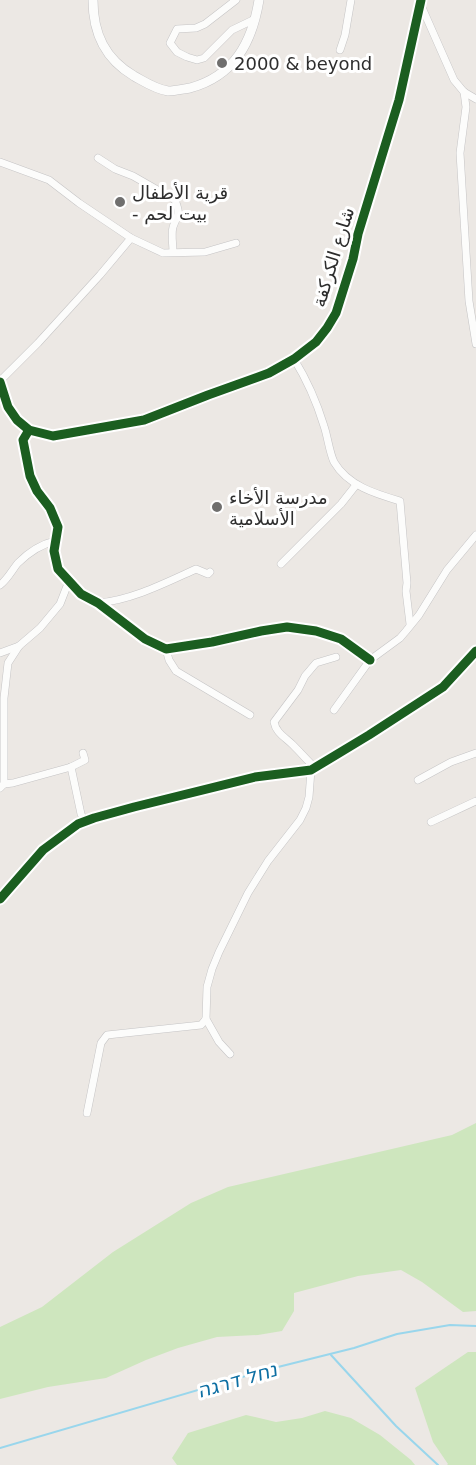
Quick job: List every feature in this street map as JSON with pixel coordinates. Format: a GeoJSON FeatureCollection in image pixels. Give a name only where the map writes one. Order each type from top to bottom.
{"type":"FeatureCollection","features":[{"type":"Feature","properties":{"kind":"street"},"geometry":{"type":"LineString","coordinates":[[93,0],[95,24],[101,42],[113,60],[145,82],[168,91],[200,85],[214,79],[229,68],[246,45],[259,0]]}},
{"type":"Feature","properties":{"kind":"street"},"geometry":{"type":"LineString","coordinates":[[236,0],[196,28],[177,29],[170,43],[177,52],[197,60],[204,58],[232,30],[255,19]]}},
{"type":"Feature","properties":{"kind":"street"},"geometry":{"type":"LineString","coordinates":[[340,50],[351,0]]}},
{"type":"Feature","properties":{"kind":"street"},"geometry":{"type":"LineString","coordinates":[[421,2],[454,80],[464,92],[476,99]]}},
{"type":"Feature","properties":{"kind":"street","name":"شارع الكركفة"},"geometry":{"type":"LineString","coordinates":[[29,430],[53,436],[144,420],[269,373],[294,359],[316,342],[336,313],[399,100],[421,2]]}},
{"type":"Feature","properties":{"kind":"street"},"geometry":{"type":"LineString","coordinates":[[464,92],[466,107],[460,153],[469,301],[476,344]]}},
{"type":"Feature","properties":{"kind":"street"},"geometry":{"type":"LineString","coordinates":[[98,158],[175,200],[179,210],[173,229],[173,252]]}},
{"type":"Feature","properties":{"kind":"street"},"geometry":{"type":"LineString","coordinates":[[0,162],[49,180],[131,238],[163,253],[205,252],[236,243]]}},
{"type":"Feature","properties":{"kind":"street"},"geometry":{"type":"LineString","coordinates":[[131,238],[100,275],[0,382],[4,408],[29,430],[23,440],[30,476],[37,491],[50,508],[58,527],[54,551],[58,569],[81,594],[98,603],[145,639],[166,648],[212,642],[287,627],[341,639],[370,660]]}},
{"type":"Feature","properties":{"kind":"street"},"geometry":{"type":"LineString","coordinates":[[294,359],[307,381],[334,461],[342,472],[356,485],[400,501],[410,624]]}},
{"type":"Feature","properties":{"kind":"street"},"geometry":{"type":"LineString","coordinates":[[281,564],[341,504],[356,485]]}},
{"type":"Feature","properties":{"kind":"street"},"geometry":{"type":"LineString","coordinates":[[334,710],[370,660],[400,638],[419,615],[447,570],[476,535]]}},
{"type":"Feature","properties":{"kind":"street"},"geometry":{"type":"LineString","coordinates":[[0,585],[9,577],[18,563],[45,543],[56,541]]}},
{"type":"Feature","properties":{"kind":"street"},"geometry":{"type":"LineString","coordinates":[[98,603],[113,602],[196,568],[208,574],[210,572]]}},
{"type":"Feature","properties":{"kind":"street"},"geometry":{"type":"LineString","coordinates":[[69,581],[60,604],[4,664],[2,786],[70,767],[85,760],[83,753]]}},
{"type":"Feature","properties":{"kind":"street"},"geometry":{"type":"LineString","coordinates":[[0,653],[20,646]]}},
{"type":"Feature","properties":{"kind":"street"},"geometry":{"type":"LineString","coordinates":[[166,648],[169,660],[176,671],[250,715]]}},
{"type":"Feature","properties":{"kind":"street"},"geometry":{"type":"LineString","coordinates":[[0,899],[43,850],[78,825],[134,807],[255,777],[313,769],[443,687],[476,651]]}},
{"type":"Feature","properties":{"kind":"street"},"geometry":{"type":"LineString","coordinates":[[230,1054],[219,1042],[207,1019],[207,987],[219,952],[248,893],[268,861],[300,820],[306,808],[313,769],[292,744],[281,735],[274,722],[316,663],[336,657]]}},
{"type":"Feature","properties":{"kind":"street"},"geometry":{"type":"LineString","coordinates":[[418,780],[451,762],[476,753]]}},
{"type":"Feature","properties":{"kind":"street"},"geometry":{"type":"LineString","coordinates":[[70,767],[85,822]]}},
{"type":"Feature","properties":{"kind":"street"},"geometry":{"type":"LineString","coordinates":[[431,822],[476,801]]}},
{"type":"Feature","properties":{"kind":"street"},"geometry":{"type":"LineString","coordinates":[[87,1113],[100,1042],[107,1035],[201,1025],[207,1019]]}},
{"type":"Feature","properties":{"kind":"green space"},"geometry":{"type":"Polygon","coordinates":[[[476,1123],[476,1311],[463,1312],[422,1282],[401,1270],[358,1276],[294,1293],[294,1311],[282,1331],[217,1337],[178,1348],[106,1378],[48,1387],[0,1399],[0,1327],[42,1307],[113,1252],[191,1203],[228,1187],[452,1135],[476,1123]]]}},
{"type":"Feature","properties":{"kind":"green space"},"geometry":{"type":"Polygon","coordinates":[[[468,1352],[476,1352],[476,1465],[447,1465],[433,1442],[415,1388],[468,1352]]]}},
{"type":"Feature","properties":{"kind":"green space"},"geometry":{"type":"Polygon","coordinates":[[[325,1411],[351,1418],[380,1435],[415,1465],[177,1465],[172,1458],[188,1433],[246,1415],[276,1422],[325,1411]]]}},
{"type":"Feature","properties":{"kind":"waterway","name":"נחל דרגה"},"geometry":{"type":"LineString","coordinates":[[0,1448],[397,1334],[450,1325],[476,1326]]}},
{"type":"Feature","properties":{"kind":"waterway"},"geometry":{"type":"LineString","coordinates":[[331,1355],[396,1426],[438,1465]]}},
{"type":"Feature","properties":{"kind":"cycle path"},"geometry":{"type":"LineString","coordinates":[[0,382],[8,407],[17,420],[29,430],[53,436],[144,420],[269,373],[294,359],[316,342],[336,313],[353,259],[358,234],[399,100],[421,0]]}},
{"type":"Feature","properties":{"kind":"cycle path"},"geometry":{"type":"LineString","coordinates":[[29,430],[23,440],[30,476],[37,491],[50,508],[58,527],[54,551],[58,569],[81,594],[98,603],[145,639],[166,649],[287,627],[316,631],[341,639],[370,660]]}},
{"type":"Feature","properties":{"kind":"cycle path"},"geometry":{"type":"LineString","coordinates":[[0,899],[43,850],[78,824],[134,807],[255,777],[311,770],[443,687],[476,651]]}},
{"type":"Feature","properties":{"kind":"place","name":"2000 & beyond"},"geometry":{"type":"Point","coordinates":[222,63]}},
{"type":"Feature","properties":{"kind":"place","name":"قرية الأطفال - بيت لحم"},"geometry":{"type":"Point","coordinates":[120,202]}},
{"type":"Feature","properties":{"kind":"place","name":"مدرسة الأخاء الأسلامية"},"geometry":{"type":"Point","coordinates":[217,507]}}]}
